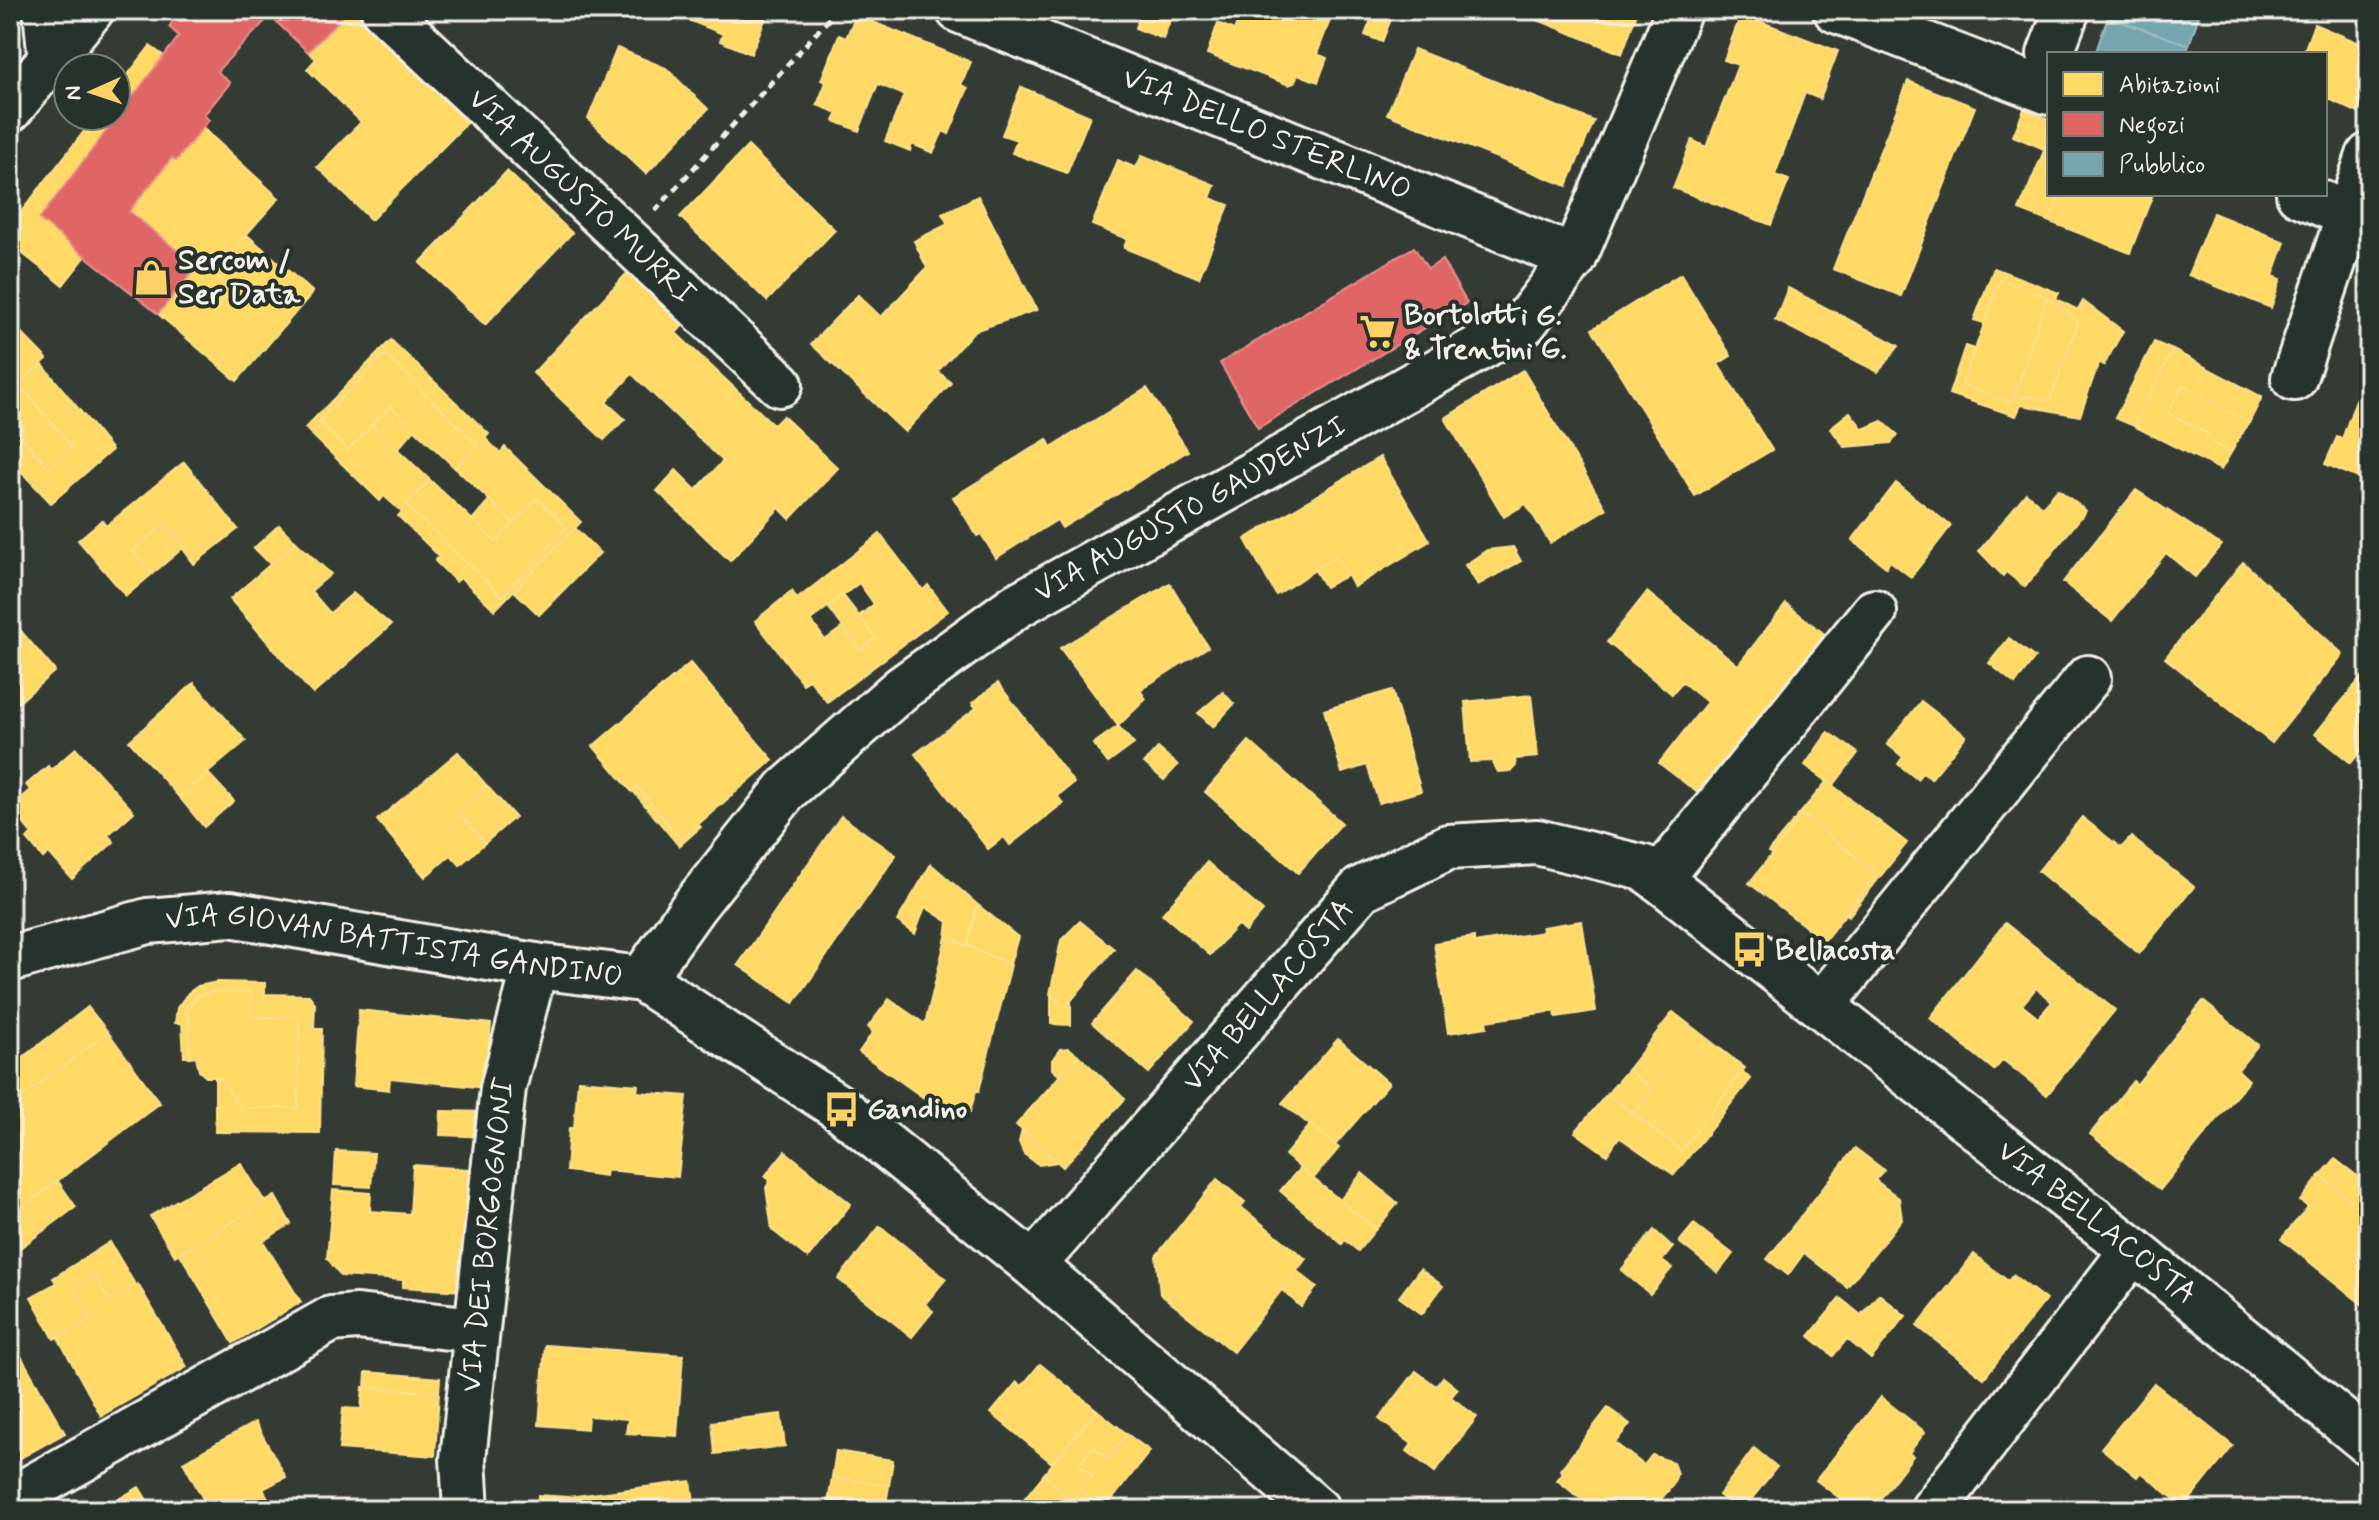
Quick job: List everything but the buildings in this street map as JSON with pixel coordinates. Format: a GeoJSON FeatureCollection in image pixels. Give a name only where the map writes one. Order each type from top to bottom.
{"type":"FeatureCollection","features":[{"type":"Feature","properties":{"kind":"street"},"geometry":{"type":"LineString","coordinates":[[46,10],[51,61]]}},
{"type":"Feature","properties":{"kind":"street"},"geometry":{"type":"LineString","coordinates":[[10,109],[91,10]]}},
{"type":"Feature","properties":{"kind":"street","name":"VIA AUGUSTO MURRI"},"geometry":{"type":"LineString","coordinates":[[384,10],[780,384]]}},
{"type":"Feature","properties":{"kind":"street","name":"VIA DELLO STERLINO"},"geometry":{"type":"LineString","coordinates":[[959,10],[1574,258]]}},
{"type":"Feature","properties":{"kind":"street","name":"VIA AUGUSTO GAUDENZI"},"geometry":{"type":"LineString","coordinates":[[642,979],[694,906],[787,789],[901,689],[1016,606],[1524,323],[1574,258],[1679,10]]}},
{"type":"Feature","properties":{"kind":"street"},"geometry":{"type":"LineString","coordinates":[[1836,10],[2046,73]]}},
{"type":"Feature","properties":{"kind":"street"},"geometry":{"type":"LineString","coordinates":[[2053,52],[2067,10]]}},
{"type":"Feature","properties":{"kind":"street"},"geometry":{"type":"LineString","coordinates":[[2294,378],[2358,218],[2369,156]]}},
{"type":"Feature","properties":{"kind":"street"},"geometry":{"type":"LineString","coordinates":[[2304,196],[2358,218]]}},
{"type":"Feature","properties":{"kind":"street"},"geometry":{"type":"LineString","coordinates":[[1659,879],[1874,612]]}},
{"type":"Feature","properties":{"kind":"street"},"geometry":{"type":"LineString","coordinates":[[1822,1005],[2088,678]]}},
{"type":"Feature","properties":{"kind":"street","name":"VIA BELLACOSTA"},"geometry":{"type":"LineString","coordinates":[[1033,1265],[1361,889],[1448,847],[1537,842],[1644,868],[2133,1250],[2369,1443]]}},
{"type":"Feature","properties":{"kind":"street","name":"VIA GIOVAN BATTISTA GANDINO"},"geometry":{"type":"LineString","coordinates":[[10,959],[148,921],[230,914],[535,966],[642,979],[841,1109],[1033,1265],[1317,1510]]}},
{"type":"Feature","properties":{"kind":"street","name":"VIA DEI BORGOGNONI"},"geometry":{"type":"LineString","coordinates":[[466,1510],[463,1459],[503,1088],[535,966]]}},
{"type":"Feature","properties":{"kind":"street"},"geometry":{"type":"LineString","coordinates":[[1933,1510],[2133,1250]]}},
{"type":"Feature","properties":{"kind":"street"},"geometry":{"type":"LineString","coordinates":[[10,1500],[331,1319],[357,1317],[476,1330]]}},
{"type":"Feature","properties":{"kind":"path"},"geometry":{"type":"LineString","coordinates":[[649,218],[837,10]]}},
{"type":"Feature","properties":{"kind":"place","name":"Sercom / Ser Data"},"geometry":{"type":"Point","coordinates":[152,277]}},
{"type":"Feature","properties":{"kind":"place","name":"Bortolotti G. & Trentini G."},"geometry":{"type":"Point","coordinates":[1378,332]}},
{"type":"Feature","properties":{"kind":"place","name":"Bellacosta"},"geometry":{"type":"Point","coordinates":[1749,950]}},
{"type":"Feature","properties":{"kind":"place","name":"Gandino"},"geometry":{"type":"Point","coordinates":[841,1109]}}]}
